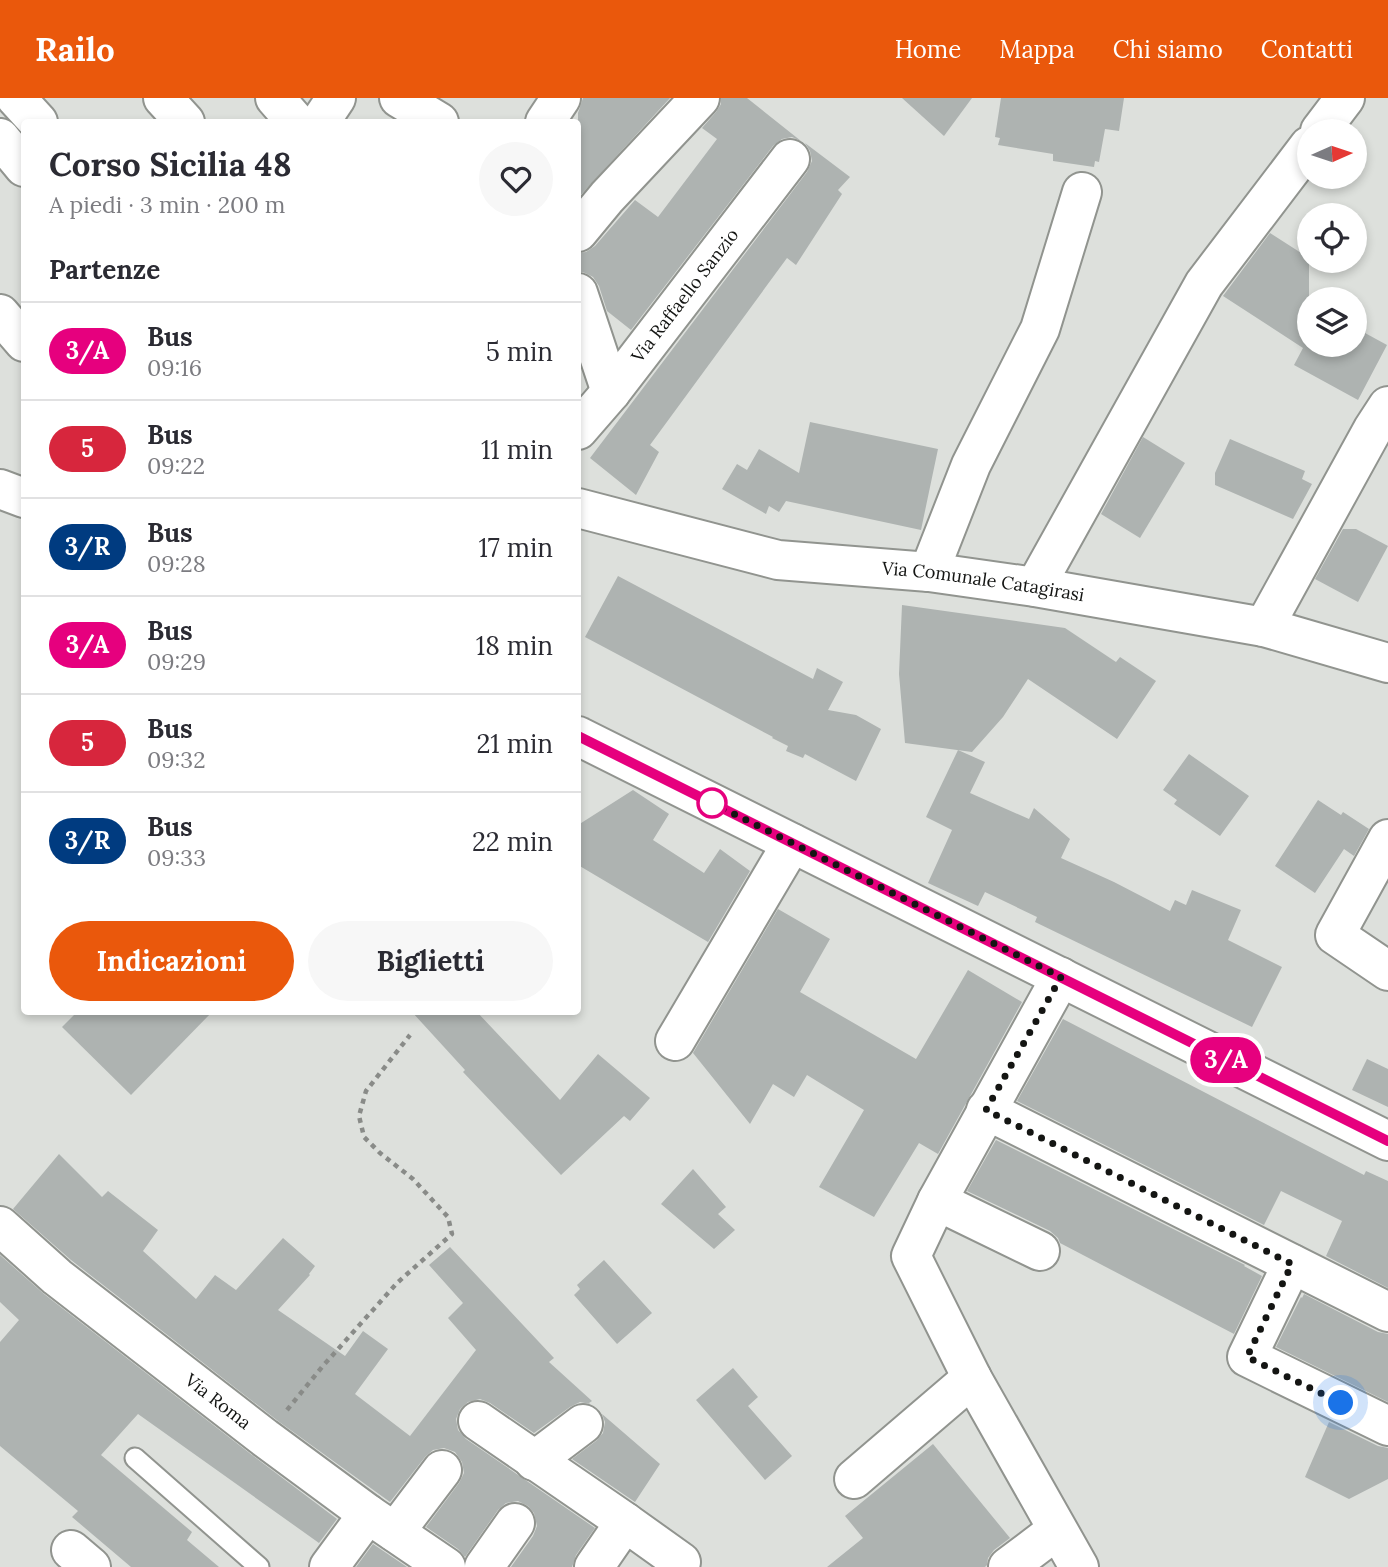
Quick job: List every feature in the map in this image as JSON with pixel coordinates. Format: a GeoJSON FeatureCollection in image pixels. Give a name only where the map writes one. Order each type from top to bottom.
{"type":"FeatureCollection","features":[{"type":"Feature","properties":{"kind":"street"},"geometry":{"type":"LineString","coordinates":[[16,98],[35,119]]}},
{"type":"Feature","properties":{"kind":"street"},"geometry":{"type":"LineString","coordinates":[[163,98],[182,119]]}},
{"type":"Feature","properties":{"kind":"street"},"geometry":{"type":"LineString","coordinates":[[275,98],[293,119]]}},
{"type":"Feature","properties":{"kind":"street"},"geometry":{"type":"LineString","coordinates":[[322,119],[337,98]]}},
{"type":"Feature","properties":{"kind":"street"},"geometry":{"type":"LineString","coordinates":[[399,98],[434,119]]}},
{"type":"Feature","properties":{"kind":"street"},"geometry":{"type":"LineString","coordinates":[[581,228],[700,98]]}},
{"type":"Feature","properties":{"kind":"street"},"geometry":{"type":"LineString","coordinates":[[1329,119],[1345,98]]}},
{"type":"Feature","properties":{"kind":"street"},"geometry":{"type":"LineString","coordinates":[[0,138],[21,163]]}},
{"type":"Feature","properties":{"kind":"street","name":"Via Raffaello Sanzio"},"geometry":{"type":"LineString","coordinates":[[581,427],[611,392],[789,159]]}},
{"type":"Feature","properties":{"kind":"street"},"geometry":{"type":"LineString","coordinates":[[1035,587],[1204,284],[1297,162]]}},
{"type":"Feature","properties":{"kind":"street"},"geometry":{"type":"LineString","coordinates":[[929,572],[971,465],[1041,329],[1082,192]]}},
{"type":"Feature","properties":{"kind":"street"},"geometry":{"type":"LineString","coordinates":[[581,302],[611,392]]}},
{"type":"Feature","properties":{"kind":"street"},"geometry":{"type":"LineString","coordinates":[[0,314],[21,338]]}},
{"type":"Feature","properties":{"kind":"street"},"geometry":{"type":"LineString","coordinates":[[1264,627],[1388,406]]}},
{"type":"Feature","properties":{"kind":"street"},"geometry":{"type":"LineString","coordinates":[[0,489],[21,497]]}},
{"type":"Feature","properties":{"kind":"street","name":"Via Comunale Catagirasi"},"geometry":{"type":"LineString","coordinates":[[581,509],[778,560],[929,572],[1035,587],[1264,627],[1384,653]]}},
{"type":"Feature","properties":{"kind":"street"},"geometry":{"type":"LineString","coordinates":[[581,738],[1388,1141]]}},
{"type":"Feature","properties":{"kind":"street"},"geometry":{"type":"LineString","coordinates":[[1388,839],[1335,934],[1388,971]]}},
{"type":"Feature","properties":{"kind":"street"},"geometry":{"type":"LineString","coordinates":[[675,1041],[792,843]]}},
{"type":"Feature","properties":{"kind":"street"},"geometry":{"type":"LineString","coordinates":[[1061,977],[937,1201],[911,1256],[972,1378],[1079,1567]]}},
{"type":"Feature","properties":{"kind":"street"},"geometry":{"type":"LineString","coordinates":[[986,1110],[1388,1312]]}},
{"type":"Feature","properties":{"kind":"street"},"geometry":{"type":"LineString","coordinates":[[937,1201],[1040,1251]]}},
{"type":"Feature","properties":{"kind":"street","name":"Via Roma"},"geometry":{"type":"LineString","coordinates":[[0,1226],[57,1277],[265,1438],[446,1567]]}},
{"type":"Feature","properties":{"kind":"street"},"geometry":{"type":"LineString","coordinates":[[1292,1264],[1247,1357],[1388,1426]]}},
{"type":"Feature","properties":{"kind":"street"},"geometry":{"type":"LineString","coordinates":[[854,1479],[972,1378]]}},
{"type":"Feature","properties":{"kind":"street"},"geometry":{"type":"LineString","coordinates":[[478,1422],[681,1562]]}},
{"type":"Feature","properties":{"kind":"street"},"geometry":{"type":"LineString","coordinates":[[534,1461],[583,1424]]}},
{"type":"Feature","properties":{"kind":"street"},"geometry":{"type":"LineString","coordinates":[[329,1567],[442,1470]]}},
{"type":"Feature","properties":{"kind":"street"},"geometry":{"type":"LineString","coordinates":[[594,1567],[625,1522]]}},
{"type":"Feature","properties":{"kind":"street"},"geometry":{"type":"LineString","coordinates":[[484,1567],[515,1523]]}},
{"type":"Feature","properties":{"kind":"street"},"geometry":{"type":"LineString","coordinates":[[1008,1567],[1057,1530]]}},
{"type":"Feature","properties":{"kind":"lane"},"geometry":{"type":"LineString","coordinates":[[135,1458],[259,1567]]}},
{"type":"Feature","properties":{"kind":"path"},"geometry":{"type":"LineString","coordinates":[[265,1438],[322,1367],[397,1283],[452,1234],[448,1217],[413,1179],[364,1137],[359,1116],[366,1091],[410,1035]]}},
{"type":"Feature","properties":{"kind":"building"},"geometry":{"type":"Polygon","coordinates":[[[583,98],[670,98],[581,195],[581,119],[578,119],[583,98]]]}},
{"type":"Feature","properties":{"kind":"building"},"geometry":{"type":"Polygon","coordinates":[[[721,98],[747,98],[801,141],[792,137],[782,139],[773,146],[631,330],[607,311],[599,286],[593,277],[581,272],[581,253],[595,246],[635,200],[658,217],[717,139],[702,128],[721,104],[721,98]]]}},
{"type":"Feature","properties":{"kind":"building"},"geometry":{"type":"Polygon","coordinates":[[[902,98],[972,98],[944,136],[902,98]]]}},
{"type":"Feature","properties":{"kind":"building"},"geometry":{"type":"Polygon","coordinates":[[[1001,98],[1124,98],[1119,131],[1105,129],[1099,162],[1095,161],[1094,167],[1053,161],[1053,154],[998,145],[1000,138],[995,137],[1001,98]]]}},
{"type":"Feature","properties":{"kind":"building"},"geometry":{"type":"Polygon","coordinates":[[[805,143],[850,177],[838,190],[842,194],[796,265],[787,258],[650,445],[659,452],[636,495],[590,458],[807,172],[812,161],[805,143]]]}},
{"type":"Feature","properties":{"kind":"building"},"geometry":{"type":"Polygon","coordinates":[[[1270,233],[1297,250],[1297,273],[1309,273],[1309,287],[1297,287],[1297,344],[1223,296],[1270,233]]]}},
{"type":"Feature","properties":{"kind":"building"},"geometry":{"type":"Polygon","coordinates":[[[1367,334],[1387,345],[1358,400],[1294,365],[1298,357],[1367,357],[1367,334]]]}},
{"type":"Feature","properties":{"kind":"building"},"geometry":{"type":"Polygon","coordinates":[[[810,422],[938,449],[921,530],[786,501],[779,512],[769,506],[766,514],[722,489],[737,464],[747,470],[759,449],[799,473],[810,422]]]}},
{"type":"Feature","properties":{"kind":"building"},"geometry":{"type":"Polygon","coordinates":[[[1143,437],[1185,463],[1140,538],[1101,514],[1143,437]]]}},
{"type":"Feature","properties":{"kind":"building"},"geometry":{"type":"Polygon","coordinates":[[[1230,439],[1305,471],[1302,479],[1312,484],[1293,519],[1215,485],[1215,473],[1230,439]]]}},
{"type":"Feature","properties":{"kind":"building"},"geometry":{"type":"Polygon","coordinates":[[[1343,529],[1356,529],[1388,546],[1358,602],[1315,579],[1343,529]]]}},
{"type":"Feature","properties":{"kind":"building"},"geometry":{"type":"Polygon","coordinates":[[[618,576],[813,679],[817,668],[843,682],[828,710],[856,715],[881,729],[856,781],[805,754],[803,758],[786,751],[788,746],[773,737],[585,637],[618,576]]]}},
{"type":"Feature","properties":{"kind":"building"},"geometry":{"type":"Polygon","coordinates":[[[902,605],[1065,628],[1116,662],[1120,657],[1156,681],[1117,739],[1028,679],[1003,717],[972,752],[905,743],[899,674],[902,605]]]}},
{"type":"Feature","properties":{"kind":"building"},"geometry":{"type":"Polygon","coordinates":[[[958,750],[985,762],[970,793],[1029,819],[1034,808],[1070,839],[1061,858],[1170,911],[1175,900],[1186,905],[1192,890],[1241,910],[1228,940],[1282,967],[1252,1027],[1035,922],[1037,917],[985,892],[978,906],[928,883],[952,830],[926,817],[958,750]]]}},
{"type":"Feature","properties":{"kind":"building"},"geometry":{"type":"Polygon","coordinates":[[[1189,754],[1249,796],[1220,836],[1174,804],[1177,800],[1163,790],[1189,754]]]}},
{"type":"Feature","properties":{"kind":"building"},"geometry":{"type":"Polygon","coordinates":[[[633,790],[669,814],[653,840],[704,873],[720,849],[750,871],[708,942],[581,867],[581,823],[633,790]]]}},
{"type":"Feature","properties":{"kind":"building"},"geometry":{"type":"Polygon","coordinates":[[[1318,800],[1369,829],[1354,856],[1344,849],[1315,893],[1275,866],[1318,800]]]}},
{"type":"Feature","properties":{"kind":"building"},"geometry":{"type":"Polygon","coordinates":[[[778,909],[830,939],[800,992],[916,1059],[968,970],[1022,1002],[938,1154],[919,1143],[874,1217],[819,1187],[864,1110],[807,1075],[794,1097],[773,1084],[750,1124],[693,1053],[778,909]]]}},
{"type":"Feature","properties":{"kind":"building"},"geometry":{"type":"Polygon","coordinates":[[[74,1015],[209,1015],[131,1095],[62,1027],[74,1015]]]}},
{"type":"Feature","properties":{"kind":"building"},"geometry":{"type":"Polygon","coordinates":[[[415,1015],[480,1015],[560,1100],[598,1054],[650,1098],[630,1121],[624,1116],[561,1175],[463,1072],[465,1070],[415,1015]]]}},
{"type":"Feature","properties":{"kind":"building"},"geometry":{"type":"Polygon","coordinates":[[[1063,1019],[1364,1175],[1366,1171],[1388,1181],[1388,1288],[1326,1256],[1342,1221],[1281,1191],[1264,1225],[1017,1101],[1063,1019]]]}},
{"type":"Feature","properties":{"kind":"building"},"geometry":{"type":"Polygon","coordinates":[[[1367,1059],[1388,1069],[1388,1107],[1352,1090],[1367,1059]]]}},
{"type":"Feature","properties":{"kind":"building"},"geometry":{"type":"Polygon","coordinates":[[[996,1140],[1262,1276],[1234,1334],[1060,1243],[1050,1231],[967,1191],[996,1140]]]}},
{"type":"Feature","properties":{"kind":"building"},"geometry":{"type":"Polygon","coordinates":[[[59,1154],[102,1197],[108,1191],[158,1230],[143,1251],[196,1299],[215,1275],[236,1290],[283,1238],[315,1266],[278,1310],[345,1356],[363,1331],[388,1349],[355,1394],[410,1436],[476,1350],[448,1318],[463,1303],[429,1265],[450,1247],[554,1358],[549,1362],[592,1401],[590,1404],[580,1402],[570,1407],[534,1433],[480,1399],[468,1402],[460,1409],[456,1419],[458,1430],[466,1439],[595,1528],[576,1555],[572,1567],[511,1567],[537,1526],[534,1513],[518,1501],[506,1503],[498,1510],[465,1557],[426,1527],[464,1473],[462,1462],[455,1452],[444,1448],[433,1450],[390,1502],[278,1421],[71,1260],[13,1209],[59,1154]]]}},
{"type":"Feature","properties":{"kind":"building"},"geometry":{"type":"Polygon","coordinates":[[[693,1169],[726,1207],[718,1214],[735,1230],[714,1249],[661,1204],[693,1169]]]}},
{"type":"Feature","properties":{"kind":"building"},"geometry":{"type":"Polygon","coordinates":[[[0,1255],[44,1294],[337,1519],[319,1543],[138,1414],[101,1455],[192,1532],[187,1540],[219,1567],[131,1567],[72,1517],[78,1511],[0,1446],[0,1342],[19,1320],[0,1302],[0,1255]]]}},
{"type":"Feature","properties":{"kind":"building"},"geometry":{"type":"Polygon","coordinates":[[[604,1260],[652,1313],[617,1344],[574,1295],[580,1289],[577,1285],[604,1260]]]}},
{"type":"Feature","properties":{"kind":"building"},"geometry":{"type":"Polygon","coordinates":[[[1304,1294],[1378,1332],[1388,1334],[1388,1402],[1276,1347],[1304,1294]]]}},
{"type":"Feature","properties":{"kind":"building"},"geometry":{"type":"Polygon","coordinates":[[[733,1368],[758,1397],[748,1406],[792,1456],[765,1480],[696,1400],[733,1368]]]}},
{"type":"Feature","properties":{"kind":"building"},"geometry":{"type":"Polygon","coordinates":[[[602,1414],[660,1464],[635,1502],[572,1459],[603,1433],[605,1422],[602,1414]]]}},
{"type":"Feature","properties":{"kind":"building"},"geometry":{"type":"Polygon","coordinates":[[[1329,1422],[1378,1446],[1388,1448],[1388,1479],[1349,1499],[1305,1477],[1329,1422]]]}},
{"type":"Feature","properties":{"kind":"building"},"geometry":{"type":"Polygon","coordinates":[[[933,1444],[1010,1538],[994,1550],[987,1565],[827,1567],[863,1538],[845,1516],[933,1444]]]}},
{"type":"Feature","properties":{"kind":"building"},"geometry":{"type":"Polygon","coordinates":[[[373,1544],[407,1567],[356,1567],[373,1544]]]}},
{"type":"Feature","properties":{"kind":"bus line","name":"3/A"},"geometry":{"type":"LineString","coordinates":[[581,738],[1388,1141]]}},
{"type":"Feature","properties":{"kind":"route"},"geometry":{"type":"LineString","coordinates":[[712,803],[1061,977],[986,1110],[1292,1264],[1247,1357],[1341,1403]]}}]}
